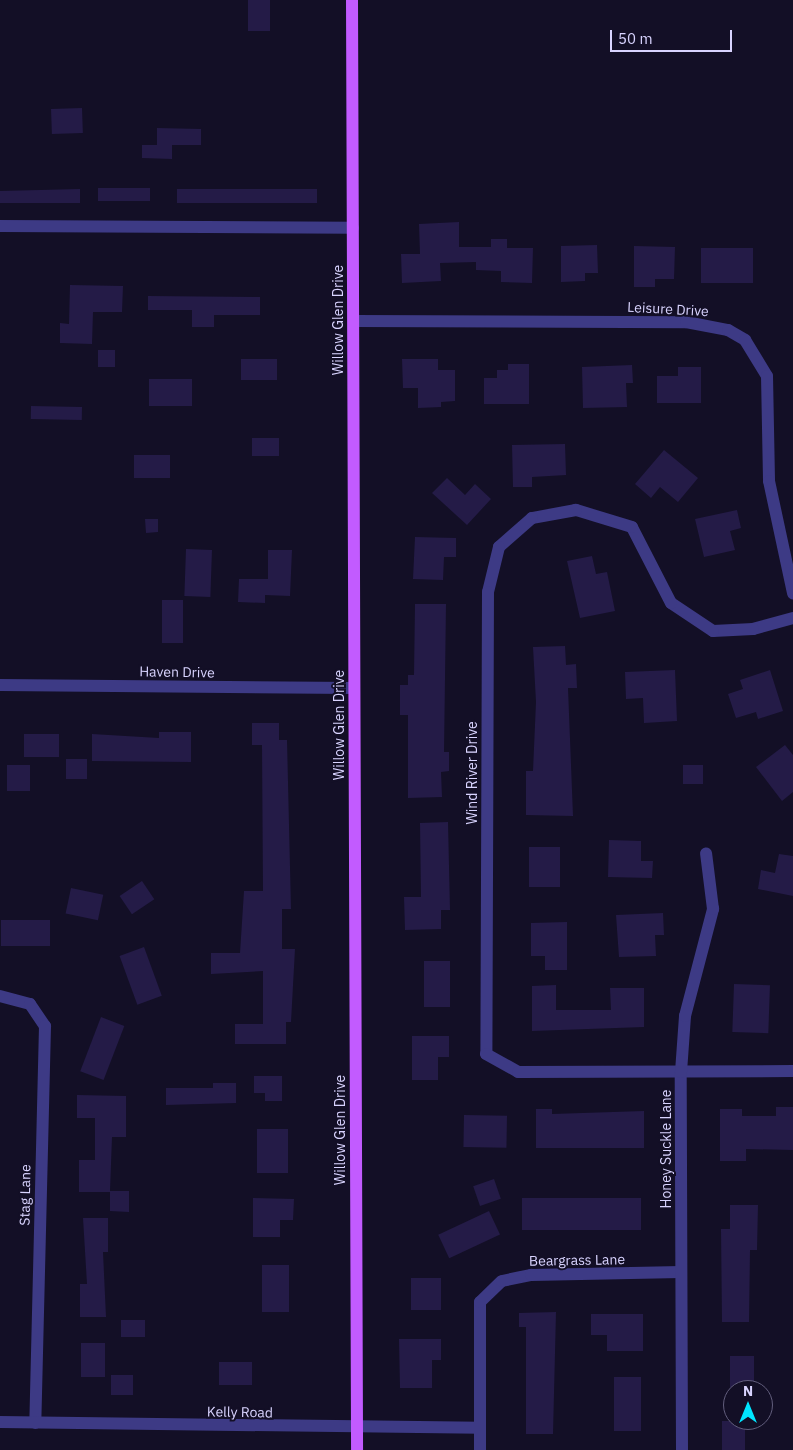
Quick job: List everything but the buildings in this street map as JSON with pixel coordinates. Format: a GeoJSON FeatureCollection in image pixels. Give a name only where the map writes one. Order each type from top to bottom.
{"type":"FeatureCollection","features":[{"type":"Feature","properties":{"kind":"main road","name":"Willow Glen Drive"},"geometry":{"type":"LineString","coordinates":[[352,0],[357,1450]]}},
{"type":"Feature","properties":{"kind":"street"},"geometry":{"type":"LineString","coordinates":[[0,226],[353,228]]}},
{"type":"Feature","properties":{"kind":"street","name":"Leisure Drive"},"geometry":{"type":"LineString","coordinates":[[354,321],[686,322],[728,330],[745,340],[767,376],[769,481],[793,593]]}},
{"type":"Feature","properties":{"kind":"street","name":"Wind River Drive"},"geometry":{"type":"LineString","coordinates":[[793,618],[753,629],[713,630],[671,603],[632,527],[576,510],[532,518],[498,546],[488,592],[486,1054],[518,1072],[793,1071]]}},
{"type":"Feature","properties":{"kind":"street","name":"Haven Drive"},"geometry":{"type":"LineString","coordinates":[[0,685],[354,688]]}},
{"type":"Feature","properties":{"kind":"street","name":"Honey Suckle Lane"},"geometry":{"type":"LineString","coordinates":[[682,1450],[681,1072],[685,1016],[713,909],[706,853]]}},
{"type":"Feature","properties":{"kind":"street","name":"Stag Lane"},"geometry":{"type":"LineString","coordinates":[[0,996],[30,1004],[45,1026],[34,1423]]}},
{"type":"Feature","properties":{"kind":"street","name":"Beargrass Lane"},"geometry":{"type":"LineString","coordinates":[[480,1450],[480,1302],[502,1281],[532,1274],[681,1272]]}},
{"type":"Feature","properties":{"kind":"street","name":"Kelly Road"},"geometry":{"type":"LineString","coordinates":[[0,1422],[357,1430],[480,1428]]}}]}
